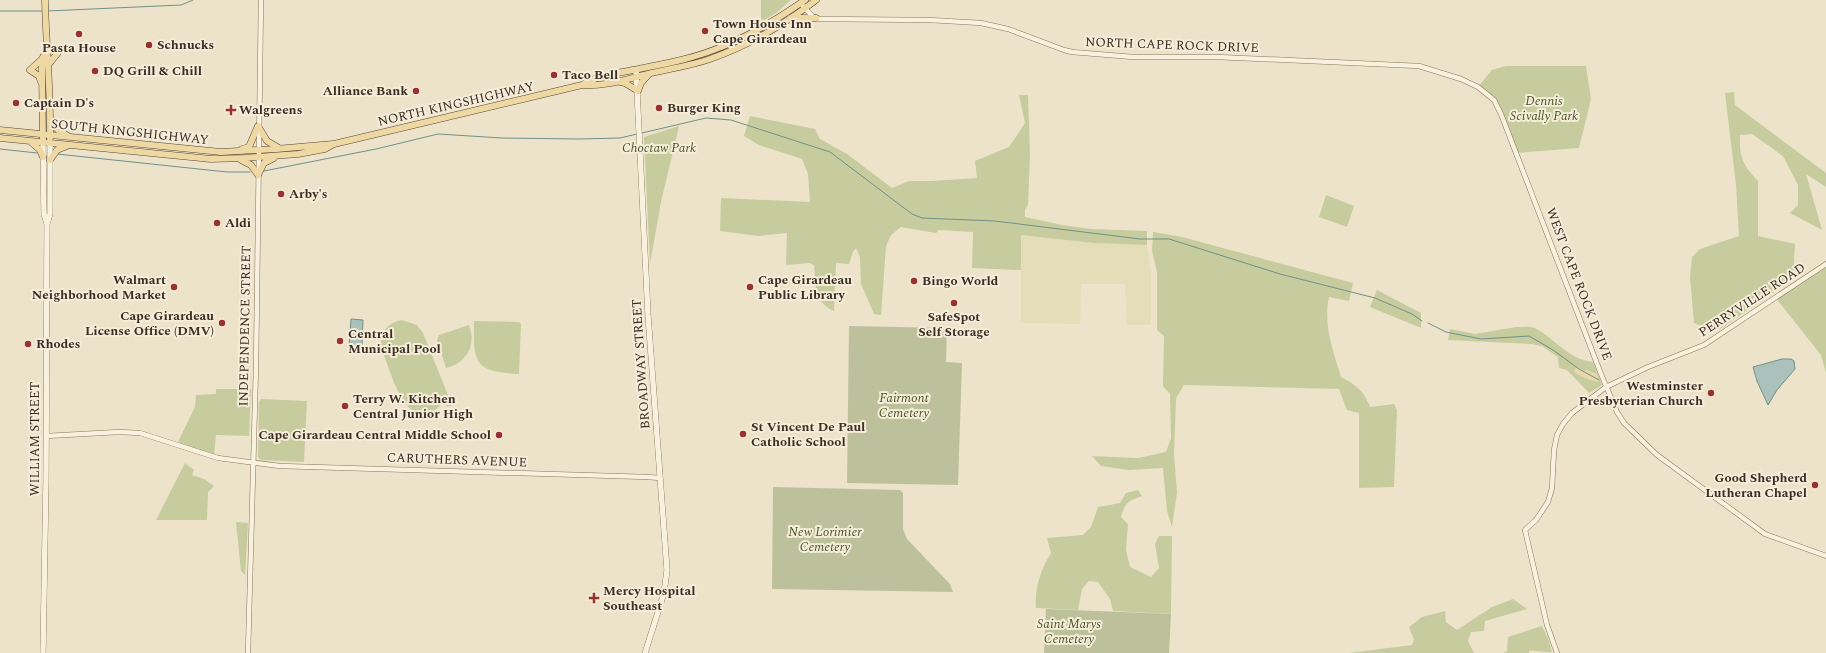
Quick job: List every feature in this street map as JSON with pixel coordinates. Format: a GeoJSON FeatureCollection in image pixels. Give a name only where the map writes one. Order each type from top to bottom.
{"type":"FeatureCollection","features":[{"type":"Feature","properties":{"kind":"main road","name":"WILLIAM STREET"},"geometry":{"type":"LineString","coordinates":[[45,0],[50,117],[50,214],[46,224]]}},
{"type":"Feature","properties":{"kind":"main road","name":"NORTH KINGSHIGHWAY"},"geometry":{"type":"LineString","coordinates":[[582,85],[594,86],[708,60],[745,44],[805,9],[816,0]]}},
{"type":"Feature","properties":{"kind":"main road","name":"NORTH KINGSHIGHWAY"},"geometry":{"type":"LineString","coordinates":[[258,154],[334,144],[582,85],[594,78],[684,59],[718,49],[787,13],[803,1]]}},
{"type":"Feature","properties":{"kind":"main road"},"geometry":{"type":"LineString","coordinates":[[790,18],[816,18]]}},
{"type":"Feature","properties":{"kind":"main road","name":"WILLIAM STREET"},"geometry":{"type":"LineString","coordinates":[[42,653],[46,436],[46,224],[44,214],[42,59],[46,51]]}},
{"type":"Feature","properties":{"kind":"main road"},"geometry":{"type":"LineString","coordinates":[[48,65],[57,54]]}},
{"type":"Feature","properties":{"kind":"main road"},"geometry":{"type":"LineString","coordinates":[[42,59],[39,64],[30,70],[39,76],[42,83]]}},
{"type":"Feature","properties":{"kind":"main road","name":"BROADWAY STREET"},"geometry":{"type":"LineString","coordinates":[[636,70],[648,315],[666,559],[664,593],[645,653]]}},
{"type":"Feature","properties":{"kind":"main road"},"geometry":{"type":"LineString","coordinates":[[619,81],[638,91],[642,83],[650,74]]}},
{"type":"Feature","properties":{"kind":"main road"},"geometry":{"type":"LineString","coordinates":[[50,117],[57,129],[69,137]]}},
{"type":"Feature","properties":{"kind":"main road"},"geometry":{"type":"LineString","coordinates":[[29,132],[39,127],[42,120]]}},
{"type":"Feature","properties":{"kind":"main road"},"geometry":{"type":"LineString","coordinates":[[235,152],[249,147],[258,126]]}},
{"type":"Feature","properties":{"kind":"main road"},"geometry":{"type":"LineString","coordinates":[[258,126],[267,141],[280,152],[264,162],[258,175]]}},
{"type":"Feature","properties":{"kind":"main road","name":"SOUTH KINGSHIGHWAY"},"geometry":{"type":"LineString","coordinates":[[0,130],[50,134],[201,151],[258,154]]}},
{"type":"Feature","properties":{"kind":"main road","name":"SOUTH KINGSHIGHWAY"},"geometry":{"type":"LineString","coordinates":[[0,138],[211,159],[235,158],[258,154]]}},
{"type":"Feature","properties":{"kind":"main road"},"geometry":{"type":"LineString","coordinates":[[31,142],[40,150],[43,157]]}},
{"type":"Feature","properties":{"kind":"main road"},"geometry":{"type":"LineString","coordinates":[[50,160],[57,150],[68,145]]}},
{"type":"Feature","properties":{"kind":"main road"},"geometry":{"type":"LineString","coordinates":[[235,158],[252,165],[258,175]]}},
{"type":"Feature","properties":{"kind":"street","name":"INDEPENDENCE STREET"},"geometry":{"type":"LineString","coordinates":[[248,653],[254,463],[261,0]]}},
{"type":"Feature","properties":{"kind":"street"},"geometry":{"type":"LineString","coordinates":[[803,1],[805,9],[816,18]]}},
{"type":"Feature","properties":{"kind":"street","name":"NORTH CAPE ROCK DRIVE"},"geometry":{"type":"LineString","coordinates":[[816,18],[930,20],[981,23],[1008,29],[1064,50],[1091,54],[1148,57],[1217,57],[1419,66],[1461,79],[1478,87]]}},
{"type":"Feature","properties":{"kind":"street","name":"WEST CAPE ROCK DRIVE"},"geometry":{"type":"LineString","coordinates":[[1478,87],[1494,100],[1501,114],[1606,387],[1617,412],[1624,423],[1657,455],[1765,534],[1826,556]]}},
{"type":"Feature","properties":{"kind":"street","name":"PERRYVILLE ROAD"},"geometry":{"type":"LineString","coordinates":[[1557,653],[1548,625],[1525,530],[1536,520],[1548,502],[1552,488],[1555,442],[1560,429],[1572,413],[1606,387],[1648,367],[1704,345],[1826,264]]}},
{"type":"Feature","properties":{"kind":"street","name":"CARUTHERS AVENUE"},"geometry":{"type":"LineString","coordinates":[[46,436],[119,432],[140,433],[218,458],[280,466],[660,478]]}},
{"type":"Feature","properties":{"kind":"shaded area"},"geometry":{"type":"Polygon","coordinates":[[[1021,235],[1094,243],[1147,245],[1151,271],[1151,322],[1149,325],[1127,325],[1125,284],[1081,284],[1080,324],[1021,323],[1021,235]]]}},
{"type":"Feature","properties":{"kind":"green space"},"geometry":{"type":"Polygon","coordinates":[[[761,0],[791,0],[776,13],[761,22],[761,0]]]}},
{"type":"Feature","properties":{"kind":"green space","name":"Dennis Scivally Park"},"geometry":{"type":"Polygon","coordinates":[[[1506,66],[1586,66],[1591,99],[1579,148],[1516,153],[1494,100],[1478,87],[1492,70],[1506,66]]]}},
{"type":"Feature","properties":{"kind":"green space"},"geometry":{"type":"Polygon","coordinates":[[[1734,92],[1735,105],[1826,173],[1826,187],[1806,174],[1822,230],[1790,213],[1798,205],[1798,185],[1783,156],[1752,134],[1740,135],[1740,150],[1743,161],[1758,181],[1758,236],[1795,244],[1793,279],[1720,329],[1706,328],[1694,323],[1690,277],[1692,257],[1700,249],[1739,236],[1736,185],[1725,93],[1734,92]]]}},
{"type":"Feature","properties":{"kind":"green space"},"geometry":{"type":"Polygon","coordinates":[[[1019,95],[1028,95],[1030,154],[1028,205],[1025,210],[1025,217],[1062,225],[1091,229],[1147,231],[1147,245],[1094,243],[1021,235],[1021,270],[972,268],[973,232],[939,230],[936,233],[901,227],[891,235],[886,246],[881,315],[874,314],[861,284],[860,257],[856,248],[849,264],[836,263],[834,311],[822,303],[819,298],[814,265],[809,263],[786,265],[787,233],[758,236],[720,231],[721,198],[810,202],[808,174],[802,159],[759,145],[744,136],[750,116],[815,129],[820,139],[847,154],[892,188],[909,181],[977,178],[975,161],[1009,147],[1025,123],[1019,95]]]}},
{"type":"Feature","properties":{"kind":"green space","name":"Choctaw Park"},"geometry":{"type":"Polygon","coordinates":[[[679,126],[661,202],[650,264],[644,137],[679,126]]]}},
{"type":"Feature","properties":{"kind":"green space"},"geometry":{"type":"Polygon","coordinates":[[[1326,195],[1354,206],[1347,227],[1319,217],[1326,195]]]}},
{"type":"Feature","properties":{"kind":"green space"},"geometry":{"type":"Polygon","coordinates":[[[1153,232],[1182,237],[1353,283],[1349,301],[1329,297],[1327,317],[1330,337],[1341,377],[1359,389],[1370,407],[1394,404],[1397,410],[1394,487],[1359,488],[1359,413],[1347,410],[1339,389],[1184,385],[1176,398],[1174,454],[1177,493],[1172,527],[1167,511],[1163,468],[1129,470],[1101,466],[1092,456],[1138,458],[1166,452],[1171,438],[1170,394],[1163,386],[1164,336],[1157,330],[1157,272],[1152,251],[1153,232]]]}},
{"type":"Feature","properties":{"kind":"green space"},"geometry":{"type":"Polygon","coordinates":[[[1826,264],[1826,373],[1821,355],[1775,297],[1826,264]]]}},
{"type":"Feature","properties":{"kind":"green space"},"geometry":{"type":"Polygon","coordinates":[[[1377,290],[1421,313],[1421,328],[1370,307],[1377,290]]]}},
{"type":"Feature","properties":{"kind":"green space"},"geometry":{"type":"Polygon","coordinates":[[[402,320],[417,325],[423,333],[452,405],[447,407],[444,401],[432,412],[422,414],[413,411],[406,404],[399,393],[382,350],[381,339],[388,326],[402,320]]]}},
{"type":"Feature","properties":{"kind":"green space"},"geometry":{"type":"Polygon","coordinates":[[[474,321],[519,322],[521,324],[519,374],[493,371],[479,362],[474,347],[474,321]]]}},
{"type":"Feature","properties":{"kind":"green space"},"geometry":{"type":"Polygon","coordinates":[[[469,325],[472,340],[471,347],[464,358],[453,366],[446,368],[437,340],[439,335],[469,325]]]}},
{"type":"Feature","properties":{"kind":"green space","name":"Fairmont Cemetery"},"geometry":{"type":"Polygon","coordinates":[[[849,326],[947,328],[946,362],[962,363],[958,485],[847,483],[849,326]]]}},
{"type":"Feature","properties":{"kind":"green space"},"geometry":{"type":"Polygon","coordinates":[[[1516,327],[1535,328],[1569,353],[1584,360],[1593,362],[1602,385],[1589,393],[1567,370],[1559,368],[1558,357],[1542,346],[1531,344],[1448,340],[1450,329],[1475,334],[1516,327]]]}},
{"type":"Feature","properties":{"kind":"green space"},"geometry":{"type":"Polygon","coordinates":[[[216,389],[251,389],[249,436],[216,435],[214,455],[178,442],[195,407],[196,395],[216,394],[216,389]]]}},
{"type":"Feature","properties":{"kind":"green space"},"geometry":{"type":"Polygon","coordinates":[[[261,399],[307,401],[304,462],[261,460],[258,457],[259,402],[261,399]]]}},
{"type":"Feature","properties":{"kind":"green space"},"geometry":{"type":"Polygon","coordinates":[[[185,463],[194,470],[192,475],[204,479],[214,486],[208,492],[207,520],[156,520],[185,463]]]}},
{"type":"Feature","properties":{"kind":"green space","name":"New Lorimier Cemetery"},"geometry":{"type":"Polygon","coordinates":[[[773,487],[900,490],[903,493],[903,529],[907,539],[950,584],[953,592],[772,589],[773,487]]]}},
{"type":"Feature","properties":{"kind":"green space"},"geometry":{"type":"Polygon","coordinates":[[[1138,490],[1142,496],[1133,499],[1126,505],[1121,517],[1128,524],[1126,550],[1130,567],[1151,577],[1159,568],[1155,544],[1159,536],[1172,536],[1171,614],[1113,611],[1110,599],[1098,582],[1089,581],[1082,589],[1078,610],[1036,608],[1037,586],[1044,566],[1051,553],[1047,538],[1083,535],[1091,527],[1098,507],[1120,503],[1126,493],[1138,490]]]}},
{"type":"Feature","properties":{"kind":"green space"},"geometry":{"type":"Polygon","coordinates":[[[236,522],[248,523],[245,575],[241,571],[236,522]]]}},
{"type":"Feature","properties":{"kind":"green space"},"geometry":{"type":"Polygon","coordinates":[[[1513,599],[1527,609],[1485,621],[1484,631],[1471,632],[1468,641],[1474,653],[1349,653],[1412,645],[1414,640],[1409,627],[1422,617],[1445,611],[1446,622],[1457,630],[1492,607],[1513,599]]]}},
{"type":"Feature","properties":{"kind":"green space","name":"Saint Marys Cemetery"},"geometry":{"type":"Polygon","coordinates":[[[1046,609],[1171,614],[1169,653],[1044,653],[1046,609]]]}},
{"type":"Feature","properties":{"kind":"green space"},"geometry":{"type":"Polygon","coordinates":[[[1542,626],[1552,652],[1529,651],[1529,653],[1503,653],[1507,651],[1508,637],[1542,626]]]}},
{"type":"Feature","properties":{"kind":"sand"},"geometry":{"type":"Polygon","coordinates":[[[1577,367],[1584,371],[1586,370],[1597,374],[1599,382],[1589,380],[1575,373],[1574,371],[1577,367]]]}},
{"type":"Feature","properties":{"kind":"water"},"geometry":{"type":"Polygon","coordinates":[[[351,319],[363,320],[362,347],[349,346],[351,319]]]}},
{"type":"Feature","properties":{"kind":"water"},"geometry":{"type":"Polygon","coordinates":[[[1782,359],[1791,359],[1794,361],[1795,369],[1777,390],[1768,405],[1757,381],[1753,367],[1782,359]]]}},
{"type":"Feature","properties":{"kind":"waterway"},"geometry":{"type":"LineString","coordinates":[[47,11],[181,5],[193,0]]}},
{"type":"Feature","properties":{"kind":"waterway"},"geometry":{"type":"LineString","coordinates":[[0,11],[42,11]]}},
{"type":"Feature","properties":{"kind":"waterway"},"geometry":{"type":"LineString","coordinates":[[642,133],[706,118],[731,120],[830,152],[912,214],[922,218],[995,221],[1140,239],[1169,239],[1280,274],[1375,298],[1412,314],[1422,321]]}},
{"type":"Feature","properties":{"kind":"waterway"},"geometry":{"type":"LineString","coordinates":[[264,171],[376,149],[438,134],[502,138],[579,139],[620,138],[637,134]]}},
{"type":"Feature","properties":{"kind":"waterway"},"geometry":{"type":"LineString","coordinates":[[0,149],[37,153]]}},
{"type":"Feature","properties":{"kind":"waterway"},"geometry":{"type":"LineString","coordinates":[[57,154],[227,172],[250,172]]}},
{"type":"Feature","properties":{"kind":"waterway"},"geometry":{"type":"LineString","coordinates":[[1428,323],[1446,332],[1481,339],[1529,336],[1553,350],[1579,369],[1599,380]]}},
{"type":"Feature","properties":{"kind":"place","name":"Town House Inn Cape Girardeau"},"geometry":{"type":"Point","coordinates":[705,31]}},
{"type":"Feature","properties":{"kind":"place","name":"Pasta House"},"geometry":{"type":"Point","coordinates":[79,34]}},
{"type":"Feature","properties":{"kind":"place","name":"Schnucks"},"geometry":{"type":"Point","coordinates":[149,45]}},
{"type":"Feature","properties":{"kind":"place","name":"DQ Grill & Chill"},"geometry":{"type":"Point","coordinates":[95,71]}},
{"type":"Feature","properties":{"kind":"place","name":"Taco Bell"},"geometry":{"type":"Point","coordinates":[554,75]}},
{"type":"Feature","properties":{"kind":"place","name":"Alliance Bank"},"geometry":{"type":"Point","coordinates":[416,91]}},
{"type":"Feature","properties":{"kind":"place","name":"Captain D's"},"geometry":{"type":"Point","coordinates":[16,103]}},
{"type":"Feature","properties":{"kind":"place","name":"Burger King"},"geometry":{"type":"Point","coordinates":[659,108]}},
{"type":"Feature","properties":{"kind":"place","name":"Walgreens"},"geometry":{"type":"Point","coordinates":[231,110]}},
{"type":"Feature","properties":{"kind":"place","name":"Arby's"},"geometry":{"type":"Point","coordinates":[281,194]}},
{"type":"Feature","properties":{"kind":"place","name":"Aldi"},"geometry":{"type":"Point","coordinates":[217,223]}},
{"type":"Feature","properties":{"kind":"place","name":"Bingo World"},"geometry":{"type":"Point","coordinates":[914,281]}},
{"type":"Feature","properties":{"kind":"place","name":"Walmart Neighborhood Market"},"geometry":{"type":"Point","coordinates":[174,287]}},
{"type":"Feature","properties":{"kind":"place","name":"Cape Girardeau Public Library"},"geometry":{"type":"Point","coordinates":[750,287]}},
{"type":"Feature","properties":{"kind":"place","name":"SafeSpot Self Storage"},"geometry":{"type":"Point","coordinates":[954,303]}},
{"type":"Feature","properties":{"kind":"place","name":"Cape Girardeau License Office (DMV)"},"geometry":{"type":"Point","coordinates":[222,323]}},
{"type":"Feature","properties":{"kind":"place","name":"Central Municipal Pool"},"geometry":{"type":"Point","coordinates":[340,341]}},
{"type":"Feature","properties":{"kind":"place","name":"Rhodes"},"geometry":{"type":"Point","coordinates":[28,344]}},
{"type":"Feature","properties":{"kind":"place","name":"Westminster Presbyterian Church"},"geometry":{"type":"Point","coordinates":[1711,393]}},
{"type":"Feature","properties":{"kind":"place","name":"Terry W. Kitchen Central Junior High"},"geometry":{"type":"Point","coordinates":[345,406]}},
{"type":"Feature","properties":{"kind":"place","name":"St Vincent De Paul Catholic School"},"geometry":{"type":"Point","coordinates":[743,434]}},
{"type":"Feature","properties":{"kind":"place","name":"Cape Girardeau Central Middle School"},"geometry":{"type":"Point","coordinates":[499,435]}},
{"type":"Feature","properties":{"kind":"place","name":"Good Shepherd Lutheran Chapel"},"geometry":{"type":"Point","coordinates":[1815,485]}},
{"type":"Feature","properties":{"kind":"place","name":"Mercy Hospital Southeast"},"geometry":{"type":"Point","coordinates":[594,598]}}]}
